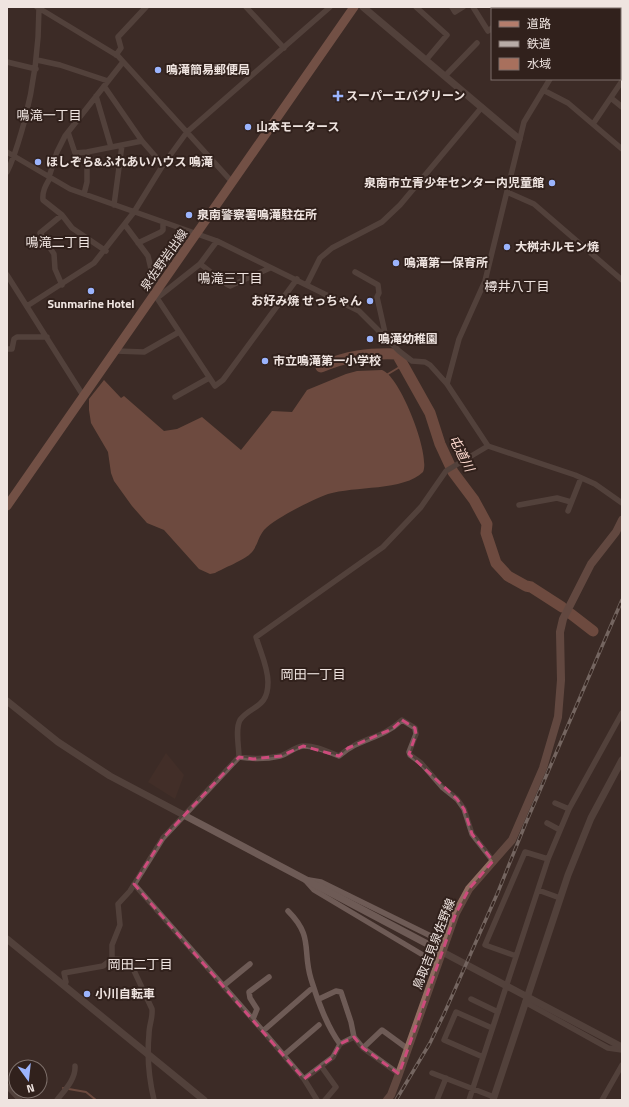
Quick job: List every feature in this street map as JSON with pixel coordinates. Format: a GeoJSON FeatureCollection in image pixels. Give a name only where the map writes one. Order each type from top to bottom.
{"type":"FeatureCollection","features":[{"type":"Feature","properties":{"kind":"main road","name":"泉佐野岩出線"},"geometry":{"type":"LineString","coordinates":[[7,506],[156,296],[162,284],[354,7]]}},
{"type":"Feature","properties":{"kind":"main road","name":"鳥取吉見泉佐野線"},"geometry":{"type":"LineString","coordinates":[[386,1100],[391,1095],[445,943],[464,899],[493,861],[512,840],[543,768],[558,717],[561,680],[560,632],[563,619],[591,564],[613,537],[622,520]]}},
{"type":"Feature","properties":{"kind":"street"},"geometry":{"type":"LineString","coordinates":[[116,55],[121,48],[118,37],[146,7]]}},
{"type":"Feature","properties":{"kind":"street"},"geometry":{"type":"LineString","coordinates":[[246,7],[284,48]]}},
{"type":"Feature","properties":{"kind":"street"},"geometry":{"type":"LineString","coordinates":[[27,306],[84,271],[106,251],[134,212],[163,165],[187,132],[330,7]]}},
{"type":"Feature","properties":{"kind":"street"},"geometry":{"type":"LineString","coordinates":[[363,7],[519,139]]}},
{"type":"Feature","properties":{"kind":"street"},"geometry":{"type":"LineString","coordinates":[[417,7],[447,35],[426,60]]}},
{"type":"Feature","properties":{"kind":"street"},"geometry":{"type":"LineString","coordinates":[[452,7],[455,12],[463,7]]}},
{"type":"Feature","properties":{"kind":"street"},"geometry":{"type":"LineString","coordinates":[[473,7],[488,31],[491,29]]}},
{"type":"Feature","properties":{"kind":"street"},"geometry":{"type":"LineString","coordinates":[[7,172],[15,157],[36,69],[42,8],[116,55],[232,182]]}},
{"type":"Feature","properties":{"kind":"street"},"geometry":{"type":"LineString","coordinates":[[445,76],[477,42]]}},
{"type":"Feature","properties":{"kind":"street"},"geometry":{"type":"LineString","coordinates":[[37,60],[60,65],[108,81]]}},
{"type":"Feature","properties":{"kind":"street"},"geometry":{"type":"LineString","coordinates":[[7,62],[36,69]]}},
{"type":"Feature","properties":{"kind":"street"},"geometry":{"type":"LineString","coordinates":[[106,251],[72,228],[62,215],[43,200],[42,195],[50,178],[57,152],[68,132],[123,62]]}},
{"type":"Feature","properties":{"kind":"street"},"geometry":{"type":"LineString","coordinates":[[447,384],[459,339],[485,281],[519,139],[530,111],[549,80]]}},
{"type":"Feature","properties":{"kind":"street"},"geometry":{"type":"LineString","coordinates":[[593,124],[622,81]]}},
{"type":"Feature","properties":{"kind":"street"},"geometry":{"type":"LineString","coordinates":[[104,86],[142,141],[163,165]]}},
{"type":"Feature","properties":{"kind":"street"},"geometry":{"type":"LineString","coordinates":[[543,90],[568,103],[622,149]]}},
{"type":"Feature","properties":{"kind":"street"},"geometry":{"type":"LineString","coordinates":[[96,96],[112,147]]}},
{"type":"Feature","properties":{"kind":"street"},"geometry":{"type":"LineString","coordinates":[[611,98],[622,107]]}},
{"type":"Feature","properties":{"kind":"street"},"geometry":{"type":"LineString","coordinates":[[307,284],[320,258],[332,248],[382,222],[400,205],[482,107]]}},
{"type":"Feature","properties":{"kind":"street"},"geometry":{"type":"LineString","coordinates":[[68,132],[75,153],[142,141]]}},
{"type":"Feature","properties":{"kind":"street"},"geometry":{"type":"LineString","coordinates":[[114,205],[122,145]]}},
{"type":"Feature","properties":{"kind":"street"},"geometry":{"type":"LineString","coordinates":[[7,152],[70,189],[217,241],[359,310],[412,360],[430,365],[447,384],[488,446],[581,478],[595,484],[622,503]]}},
{"type":"Feature","properties":{"kind":"street"},"geometry":{"type":"LineString","coordinates":[[84,194],[87,182],[87,152]]}},
{"type":"Feature","properties":{"kind":"street"},"geometry":{"type":"LineString","coordinates":[[507,192],[534,204],[622,280]]}},
{"type":"Feature","properties":{"kind":"street"},"geometry":{"type":"LineString","coordinates":[[62,215],[40,233],[54,254],[55,269],[62,285]]}},
{"type":"Feature","properties":{"kind":"street"},"geometry":{"type":"LineString","coordinates":[[138,243],[161,232],[163,230],[163,222]]}},
{"type":"Feature","properties":{"kind":"street"},"geometry":{"type":"LineString","coordinates":[[125,225],[150,260],[155,278],[162,284]]}},
{"type":"Feature","properties":{"kind":"street"},"geometry":{"type":"LineString","coordinates":[[217,241],[200,264],[156,296],[215,386],[223,380],[297,279]]}},
{"type":"Feature","properties":{"kind":"street"},"geometry":{"type":"LineString","coordinates":[[200,264],[226,285],[230,286],[270,268]]}},
{"type":"Feature","properties":{"kind":"street"},"geometry":{"type":"LineString","coordinates":[[355,272],[378,285],[379,293],[377,297],[387,338]]}},
{"type":"Feature","properties":{"kind":"street"},"geometry":{"type":"LineString","coordinates":[[7,275],[84,397]]}},
{"type":"Feature","properties":{"kind":"street"},"geometry":{"type":"LineString","coordinates":[[116,351],[144,352],[179,332]]}},
{"type":"Feature","properties":{"kind":"street"},"geometry":{"type":"LineString","coordinates":[[7,349],[12,349],[14,339],[17,337],[47,337]]}},
{"type":"Feature","properties":{"kind":"street"},"geometry":{"type":"LineString","coordinates":[[175,397],[209,378]]}},
{"type":"Feature","properties":{"kind":"street"},"geometry":{"type":"LineString","coordinates":[[112,959],[112,945],[120,925],[118,904],[134,884],[163,838],[183,814],[239,757],[238,727],[240,720],[259,706],[264,700],[267,690],[267,675],[256,637],[383,547],[421,508],[446,471],[477,454],[488,446]]}},
{"type":"Feature","properties":{"kind":"street"},"geometry":{"type":"LineString","coordinates":[[568,511],[581,478]]}},
{"type":"Feature","properties":{"kind":"street"},"geometry":{"type":"LineString","coordinates":[[518,505],[556,498],[571,502]]}},
{"type":"Feature","properties":{"kind":"street"},"geometry":{"type":"LineString","coordinates":[[7,701],[34,725],[82,758],[183,814],[622,1049]]}},
{"type":"Feature","properties":{"kind":"street"},"geometry":{"type":"LineString","coordinates":[[469,1100],[548,859],[569,810],[622,713]]}},
{"type":"Feature","properties":{"kind":"street"},"geometry":{"type":"LineString","coordinates":[[239,757],[253,759],[280,756],[290,750],[303,746],[313,747],[340,756],[348,748],[364,740],[380,736],[392,729],[402,720],[414,728],[416,734],[409,752],[410,755],[421,763],[442,787],[457,799],[464,809],[472,834],[493,861]]}},
{"type":"Feature","properties":{"kind":"street"},"geometry":{"type":"LineString","coordinates":[[432,1073],[493,1098],[560,898],[591,818],[622,760]]}},
{"type":"Feature","properties":{"kind":"street"},"geometry":{"type":"LineString","coordinates":[[556,803],[569,810]]}},
{"type":"Feature","properties":{"kind":"street"},"geometry":{"type":"LineString","coordinates":[[547,823],[560,830]]}},
{"type":"Feature","properties":{"kind":"street"},"geometry":{"type":"LineString","coordinates":[[516,956],[485,945],[525,852],[548,859]]}},
{"type":"Feature","properties":{"kind":"street"},"geometry":{"type":"LineString","coordinates":[[303,878],[321,882],[445,943]]}},
{"type":"Feature","properties":{"kind":"street"},"geometry":{"type":"LineString","coordinates":[[303,878],[314,890],[438,964]]}},
{"type":"Feature","properties":{"kind":"street"},"geometry":{"type":"LineString","coordinates":[[134,884],[250,1018],[253,1019],[263,1030],[304,1079],[317,1100]]}},
{"type":"Feature","properties":{"kind":"street"},"geometry":{"type":"LineString","coordinates":[[538,890],[560,898]]}},
{"type":"Feature","properties":{"kind":"street"},"geometry":{"type":"LineString","coordinates":[[288,911],[301,926],[305,936],[310,978],[332,1033],[340,1044]]}},
{"type":"Feature","properties":{"kind":"street"},"geometry":{"type":"LineString","coordinates":[[7,939],[204,1100]]}},
{"type":"Feature","properties":{"kind":"street"},"geometry":{"type":"LineString","coordinates":[[63,985],[66,982],[64,973],[103,966],[112,959],[129,960],[152,1009],[149,1031],[149,1069],[154,1100]]}},
{"type":"Feature","properties":{"kind":"street"},"geometry":{"type":"LineString","coordinates":[[223,986],[250,964]]}},
{"type":"Feature","properties":{"kind":"street"},"geometry":{"type":"LineString","coordinates":[[253,1019],[257,1009],[250,998],[249,992],[269,977]]}},
{"type":"Feature","properties":{"kind":"street"},"geometry":{"type":"LineString","coordinates":[[263,1030],[310,990]]}},
{"type":"Feature","properties":{"kind":"street"},"geometry":{"type":"LineString","coordinates":[[319,999],[336,991],[341,992],[352,1022],[354,1037],[363,1048],[399,1074]]}},
{"type":"Feature","properties":{"kind":"street"},"geometry":{"type":"LineString","coordinates":[[471,999],[498,1012]]}},
{"type":"Feature","properties":{"kind":"street"},"geometry":{"type":"LineString","coordinates":[[525,1002],[608,1048],[622,1049]]}},
{"type":"Feature","properties":{"kind":"street"},"geometry":{"type":"LineString","coordinates":[[483,1057],[444,1040],[456,1012],[492,1028]]}},
{"type":"Feature","properties":{"kind":"street"},"geometry":{"type":"LineString","coordinates":[[284,1055],[319,1025]]}},
{"type":"Feature","properties":{"kind":"street"},"geometry":{"type":"LineString","coordinates":[[363,1048],[382,1030],[408,1049]]}},
{"type":"Feature","properties":{"kind":"street"},"geometry":{"type":"LineString","coordinates":[[304,1079],[333,1056],[340,1044],[354,1037]]}},
{"type":"Feature","properties":{"kind":"street"},"geometry":{"type":"LineString","coordinates":[[602,1100],[622,1065]]}},
{"type":"Feature","properties":{"kind":"street"},"geometry":{"type":"LineString","coordinates":[[57,1100],[70,1084],[76,1070],[75,1066]]}},
{"type":"Feature","properties":{"kind":"street"},"geometry":{"type":"LineString","coordinates":[[321,1066],[336,1087],[325,1100]]}},
{"type":"Feature","properties":{"kind":"street"},"geometry":{"type":"LineString","coordinates":[[437,1100],[446,1078]]}},
{"type":"Feature","properties":{"kind":"street"},"geometry":{"type":"LineString","coordinates":[[7,1086],[20,1100]]}},
{"type":"Feature","properties":{"kind":"highlighted area"},"geometry":{"type":"Polygon","coordinates":[[[402,720],[415,728],[416,734],[409,754],[457,799],[464,809],[472,834],[493,861],[469,889],[456,913],[399,1074],[363,1048],[354,1037],[340,1044],[333,1057],[304,1079],[134,884],[163,838],[239,757],[253,759],[281,756],[303,746],[339,756],[348,748],[392,729],[402,720]]]}},
{"type":"Feature","properties":{"kind":"shaded area"},"geometry":{"type":"Polygon","coordinates":[[[166,753],[184,775],[175,799],[148,782],[166,753]]]}},
{"type":"Feature","properties":{"kind":"water"},"geometry":{"type":"Polygon","coordinates":[[[382,370],[389,375],[397,386],[412,417],[422,450],[424,463],[423,472],[415,478],[404,482],[328,494],[304,505],[269,525],[260,536],[252,552],[247,556],[215,573],[210,574],[199,569],[164,530],[147,523],[132,506],[114,481],[111,473],[108,452],[91,423],[89,399],[104,380],[121,398],[124,396],[164,431],[177,429],[202,417],[241,450],[272,411],[292,412],[307,390],[357,371],[382,370]]]}},
{"type":"Feature","properties":{"kind":"waterway","name":"屯道川"},"geometry":{"type":"LineString","coordinates":[[321,367],[340,360],[358,356],[397,354],[430,413],[440,444],[453,472],[474,500],[487,524],[486,533],[496,563],[508,576],[526,586],[531,587],[562,607]]}},
{"type":"Feature","properties":{"kind":"waterway"},"geometry":{"type":"LineString","coordinates":[[388,374],[403,365]]}},
{"type":"Feature","properties":{"kind":"waterway","name":"屯道川"},"geometry":{"type":"LineString","coordinates":[[571,614],[593,631]]}},
{"type":"Feature","properties":{"kind":"waterway"},"geometry":{"type":"LineString","coordinates":[[63,1088],[86,1092],[96,1100]]}},
{"type":"Feature","properties":{"kind":"railway"},"geometry":{"type":"LineString","coordinates":[[396,1100],[430,1043],[444,1014],[498,892],[525,825],[622,600]]}},
{"type":"Feature","properties":{"kind":"place","name":"鳴滝簡易郵便局"},"geometry":{"type":"Point","coordinates":[158,70]}},
{"type":"Feature","properties":{"kind":"place","name":"スーパーエバグリーン"},"geometry":{"type":"Point","coordinates":[338,96]}},
{"type":"Feature","properties":{"kind":"place","name":"山本モータース"},"geometry":{"type":"Point","coordinates":[248,127]}},
{"type":"Feature","properties":{"kind":"place","name":"ほしぞら&ふれあいハウス 鳴滝"},"geometry":{"type":"Point","coordinates":[38,162]}},
{"type":"Feature","properties":{"kind":"place","name":"泉南市立青少年センター内児童館"},"geometry":{"type":"Point","coordinates":[552,183]}},
{"type":"Feature","properties":{"kind":"place","name":"泉南警察署鳴滝駐在所"},"geometry":{"type":"Point","coordinates":[189,215]}},
{"type":"Feature","properties":{"kind":"place","name":"大桝ホルモン焼"},"geometry":{"type":"Point","coordinates":[507,247]}},
{"type":"Feature","properties":{"kind":"place","name":"鳴滝第一保育所"},"geometry":{"type":"Point","coordinates":[396,263]}},
{"type":"Feature","properties":{"kind":"place","name":"Sunmarine Hotel"},"geometry":{"type":"Point","coordinates":[91,291]}},
{"type":"Feature","properties":{"kind":"place","name":"お好み焼 せっちゃん"},"geometry":{"type":"Point","coordinates":[370,301]}},
{"type":"Feature","properties":{"kind":"place","name":"鳴滝幼稚園"},"geometry":{"type":"Point","coordinates":[370,339]}},
{"type":"Feature","properties":{"kind":"place","name":"市立鳴滝第一小学校"},"geometry":{"type":"Point","coordinates":[265,361]}},
{"type":"Feature","properties":{"kind":"place","name":"小川自転車"},"geometry":{"type":"Point","coordinates":[87,994]}},
{"type":"Feature","properties":{"kind":"district","name":"鳴滝一丁目"},"geometry":{"type":"Point","coordinates":[49,115]}},
{"type":"Feature","properties":{"kind":"district","name":"鳴滝二丁目"},"geometry":{"type":"Point","coordinates":[58,242]}},
{"type":"Feature","properties":{"kind":"district","name":"鳴滝三丁目"},"geometry":{"type":"Point","coordinates":[230,278]}},
{"type":"Feature","properties":{"kind":"district","name":"樽井八丁目"},"geometry":{"type":"Point","coordinates":[517,286]}},
{"type":"Feature","properties":{"kind":"district","name":"岡田一丁目"},"geometry":{"type":"Point","coordinates":[313,674]}},
{"type":"Feature","properties":{"kind":"district","name":"岡田二丁目"},"geometry":{"type":"Point","coordinates":[140,964]}}]}
